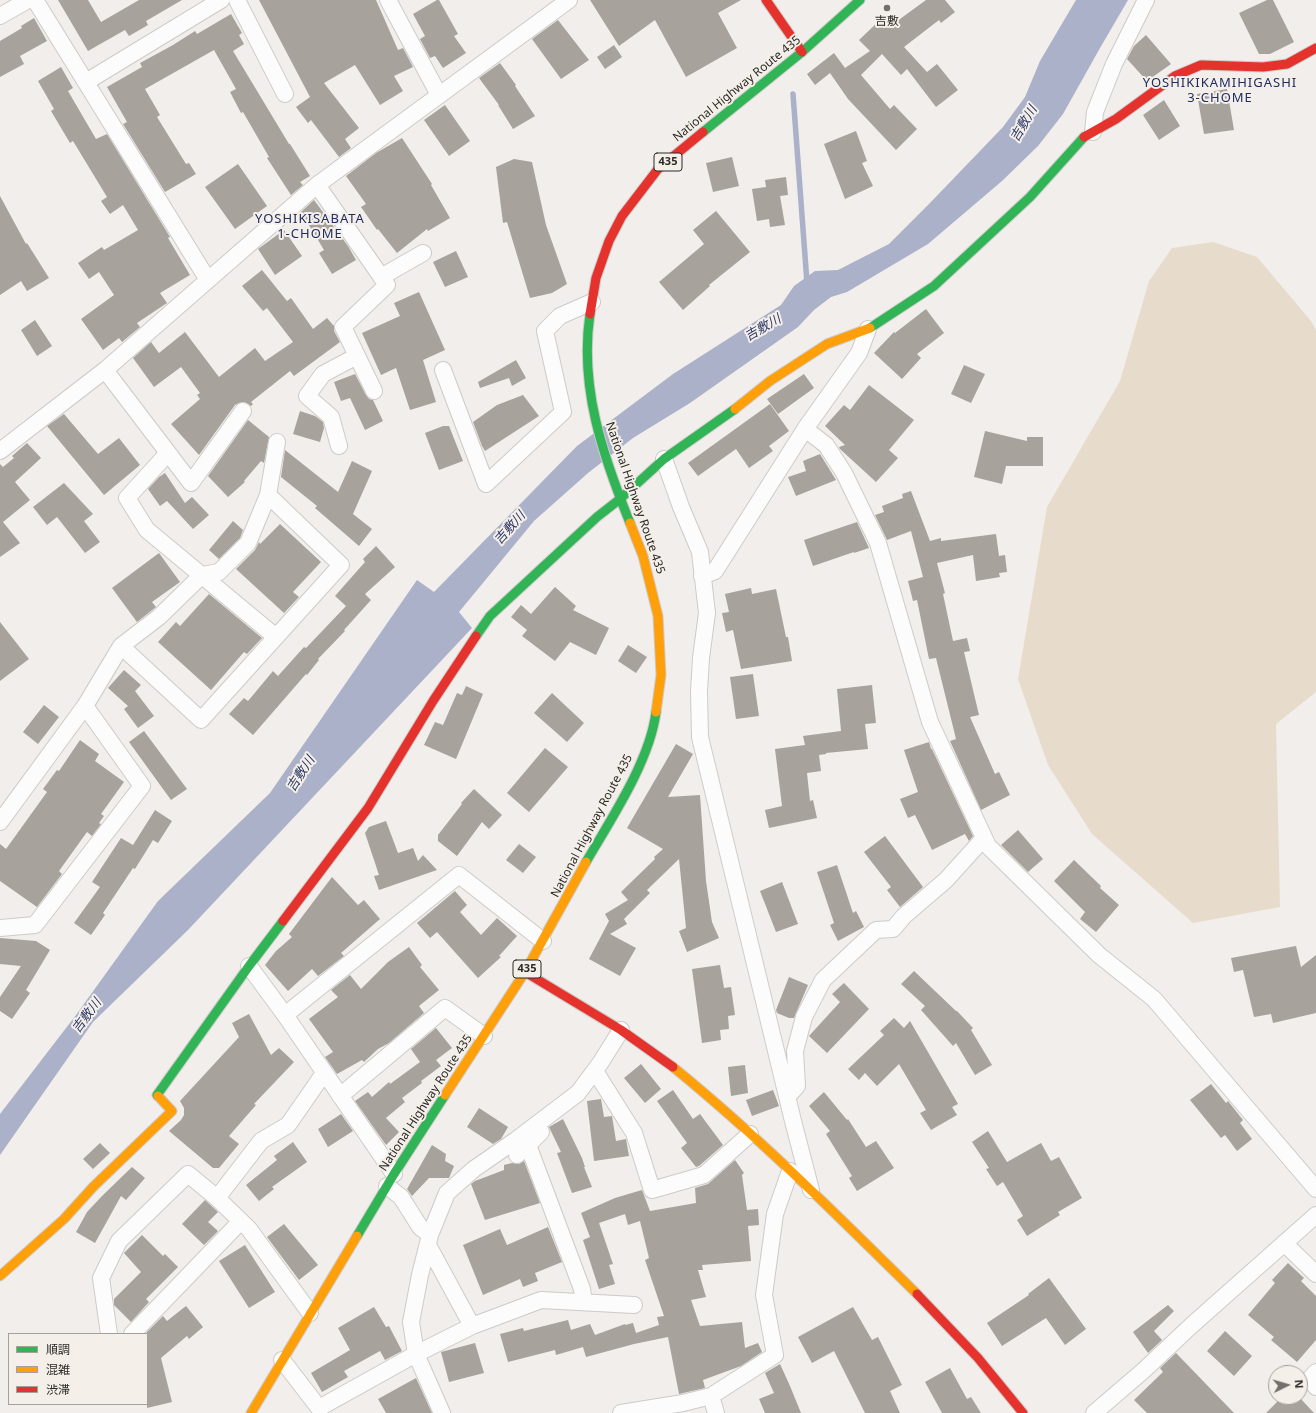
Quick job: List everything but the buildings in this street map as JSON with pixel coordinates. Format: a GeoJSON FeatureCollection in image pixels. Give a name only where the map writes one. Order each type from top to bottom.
{"type":"FeatureCollection","features":[{"type":"Feature","properties":{"kind":"main road"},"geometry":{"type":"LineString","coordinates":[[766,0],[802,52]]}},
{"type":"Feature","properties":{"kind":"main road","name":"National Highway Route 435"},"geometry":{"type":"LineString","coordinates":[[251,1413],[390,1180],[525,972],[631,783],[648,745],[656,715],[661,674],[658,616],[643,556],[620,499],[599,438],[589,390],[587,336],[596,278],[609,241],[622,216],[658,170],[802,52],[860,0]]}},
{"type":"Feature","properties":{"kind":"main road"},"geometry":{"type":"LineString","coordinates":[[0,1276],[64,1219],[93,1187],[172,1111],[157,1095],[249,966],[368,808],[433,701],[490,616],[597,517],[620,499],[664,459],[740,405],[770,381],[827,344],[868,329],[934,286],[1030,197],[1084,137],[1116,119],[1175,76],[1201,65],[1263,67],[1287,64],[1316,48]]}},
{"type":"Feature","properties":{"kind":"main road"},"geometry":{"type":"LineString","coordinates":[[525,972],[621,1030],[666,1062],[709,1097],[811,1190],[933,1309],[978,1358],[1023,1413]]}},
{"type":"Feature","properties":{"kind":"street"},"geometry":{"type":"LineString","coordinates":[[0,16],[28,0]]}},
{"type":"Feature","properties":{"kind":"street"},"geometry":{"type":"LineString","coordinates":[[35,0],[208,280]]}},
{"type":"Feature","properties":{"kind":"street"},"geometry":{"type":"LineString","coordinates":[[86,82],[221,0]]}},
{"type":"Feature","properties":{"kind":"street"},"geometry":{"type":"LineString","coordinates":[[237,0],[285,94]]}},
{"type":"Feature","properties":{"kind":"street"},"geometry":{"type":"LineString","coordinates":[[388,0],[439,95]]}},
{"type":"Feature","properties":{"kind":"street"},"geometry":{"type":"LineString","coordinates":[[0,451],[105,370],[317,185],[569,0]]}},
{"type":"Feature","properties":{"kind":"street"},"geometry":{"type":"LineString","coordinates":[[1093,132],[1095,112],[1114,64],[1146,0]]}},
{"type":"Feature","properties":{"kind":"street"},"geometry":{"type":"LineString","coordinates":[[317,185],[387,285],[344,327],[374,391]]}},
{"type":"Feature","properties":{"kind":"street"},"geometry":{"type":"LineString","coordinates":[[382,277],[422,253]]}},
{"type":"Feature","properties":{"kind":"street"},"geometry":{"type":"LineString","coordinates":[[443,370],[486,484],[563,412],[545,331],[560,316],[592,302]]}},
{"type":"Feature","properties":{"kind":"street"},"geometry":{"type":"LineString","coordinates":[[702,576],[715,571],[805,429],[859,353],[868,329]]}},
{"type":"Feature","properties":{"kind":"street"},"geometry":{"type":"LineString","coordinates":[[339,446],[331,417],[307,396],[323,374],[357,356]]}},
{"type":"Feature","properties":{"kind":"street"},"geometry":{"type":"LineString","coordinates":[[105,370],[191,483],[243,412]]}},
{"type":"Feature","properties":{"kind":"street"},"geometry":{"type":"LineString","coordinates":[[805,429],[826,445],[844,473],[878,543],[930,722],[988,846],[1099,955],[1154,999],[1316,1190]]}},
{"type":"Feature","properties":{"kind":"street"},"geometry":{"type":"LineString","coordinates":[[0,822],[85,706],[121,646],[159,617],[202,575],[219,572],[248,543],[268,495],[277,442]]}},
{"type":"Feature","properties":{"kind":"street"},"geometry":{"type":"LineString","coordinates":[[168,453],[127,498],[147,530],[276,637]]}},
{"type":"Feature","properties":{"kind":"street"},"geometry":{"type":"LineString","coordinates":[[664,459],[681,507],[700,552],[706,613],[699,691],[700,737],[811,1190]]}},
{"type":"Feature","properties":{"kind":"street"},"geometry":{"type":"LineString","coordinates":[[121,646],[201,720],[341,565],[268,495]]}},
{"type":"Feature","properties":{"kind":"street"},"geometry":{"type":"LineString","coordinates":[[0,928],[35,925],[142,786],[85,706]]}},
{"type":"Feature","properties":{"kind":"street"},"geometry":{"type":"LineString","coordinates":[[788,1096],[797,1086],[795,1051],[804,1017],[823,980],[876,930],[893,929],[904,916],[946,880],[984,838]]}},
{"type":"Feature","properties":{"kind":"street"},"geometry":{"type":"LineString","coordinates":[[285,1016],[459,875],[542,941]]}},
{"type":"Feature","properties":{"kind":"street"},"geometry":{"type":"LineString","coordinates":[[249,966],[340,1096],[390,1180],[429,1240],[472,1326]]}},
{"type":"Feature","properties":{"kind":"street"},"geometry":{"type":"LineString","coordinates":[[340,1096],[445,1008],[484,1036]]}},
{"type":"Feature","properties":{"kind":"street"},"geometry":{"type":"LineString","coordinates":[[442,1413],[416,1354],[411,1322],[420,1275],[429,1240],[447,1193],[474,1169],[516,1140],[578,1093],[595,1071],[621,1030]]}},
{"type":"Feature","properties":{"kind":"street"},"geometry":{"type":"LineString","coordinates":[[595,1071],[634,1133],[652,1190],[704,1175],[750,1134]]}},
{"type":"Feature","properties":{"kind":"street"},"geometry":{"type":"LineString","coordinates":[[217,1198],[261,1141],[288,1125],[324,1073]]}},
{"type":"Feature","properties":{"kind":"street"},"geometry":{"type":"LineString","coordinates":[[541,1132],[522,1150],[582,1289],[584,1302]]}},
{"type":"Feature","properties":{"kind":"street"},"geometry":{"type":"LineString","coordinates":[[621,1413],[683,1403],[711,1396],[775,1355],[764,1295],[775,1214],[790,1171]]}},
{"type":"Feature","properties":{"kind":"street"},"geometry":{"type":"LineString","coordinates":[[109,1333],[101,1278],[119,1241],[188,1174],[217,1198],[249,1229],[310,1313]]}},
{"type":"Feature","properties":{"kind":"street"},"geometry":{"type":"LineString","coordinates":[[1094,1413],[1143,1371],[1192,1325],[1316,1215]]}},
{"type":"Feature","properties":{"kind":"street"},"geometry":{"type":"LineString","coordinates":[[133,1333],[241,1221]]}},
{"type":"Feature","properties":{"kind":"street"},"geometry":{"type":"LineString","coordinates":[[1284,1244],[1316,1274]]}},
{"type":"Feature","properties":{"kind":"street"},"geometry":{"type":"LineString","coordinates":[[282,1360],[320,1411],[416,1354],[472,1326],[541,1300],[634,1305]]}},
{"type":"Feature","properties":{"kind":"street"},"geometry":{"type":"LineString","coordinates":[[1316,1372],[1310,1379],[1316,1387]]}},
{"type":"Feature","properties":{"kind":"street"},"geometry":{"type":"LineString","coordinates":[[711,1396],[716,1413]]}},
{"type":"Feature","properties":{"kind":"shaded area"},"geometry":{"type":"Polygon","coordinates":[[[1213,242],[1257,257],[1311,321],[1316,330],[1316,692],[1276,724],[1280,907],[1193,923],[1092,834],[1048,765],[1018,679],[1047,507],[1120,381],[1149,281],[1172,248],[1213,242]]]}},
{"type":"Feature","properties":{"kind":"water","name":"吉敷川"},"geometry":{"type":"Polygon","coordinates":[[[1076,0],[1128,0],[1063,114],[1038,146],[1002,181],[928,244],[847,292],[831,297],[814,310],[798,327],[690,403],[633,438],[588,473],[534,521],[459,612],[472,628],[188,930],[93,1022],[0,1155],[0,1114],[76,1015],[158,901],[270,793],[417,580],[434,592],[577,446],[673,374],[781,305],[794,286],[815,271],[838,270],[889,244],[1003,127],[1025,97],[1040,61],[1076,0]]]}},
{"type":"Feature","properties":{"kind":"waterway"},"geometry":{"type":"LineString","coordinates":[[793,94],[807,283]]}},
{"type":"Feature","properties":{"kind":"traffic: fast"},"geometry":{"type":"LineString","coordinates":[[703,132],[802,52],[860,0]]}},
{"type":"Feature","properties":{"kind":"traffic: fast"},"geometry":{"type":"LineString","coordinates":[[870,328],[934,286],[1030,197],[1084,137]]}},
{"type":"Feature","properties":{"kind":"traffic: fast"},"geometry":{"type":"LineString","coordinates":[[590,314],[587,341],[591,395],[603,447],[630,523]]}},
{"type":"Feature","properties":{"kind":"traffic: fast"},"geometry":{"type":"LineString","coordinates":[[476,636],[490,616],[597,517],[620,499],[664,459],[735,409]]}},
{"type":"Feature","properties":{"kind":"traffic: fast"},"geometry":{"type":"LineString","coordinates":[[586,862],[618,809],[638,770],[652,731],[656,712]]}},
{"type":"Feature","properties":{"kind":"traffic: fast"},"geometry":{"type":"LineString","coordinates":[[158,1096],[157,1095],[249,966],[283,921]]}},
{"type":"Feature","properties":{"kind":"traffic: fast"},"geometry":{"type":"LineString","coordinates":[[357,1236],[394,1174],[445,1095]]}},
{"type":"Feature","properties":{"kind":"traffic: slow"},"geometry":{"type":"LineString","coordinates":[[735,409],[770,381],[827,344],[870,328]]}},
{"type":"Feature","properties":{"kind":"traffic: slow"},"geometry":{"type":"LineString","coordinates":[[630,523],[643,556],[658,616],[661,675],[656,712]]}},
{"type":"Feature","properties":{"kind":"traffic: slow"},"geometry":{"type":"LineString","coordinates":[[445,1095],[525,972],[586,862]]}},
{"type":"Feature","properties":{"kind":"traffic: slow"},"geometry":{"type":"LineString","coordinates":[[673,1067],[767,1149],[828,1206],[917,1294]]}},
{"type":"Feature","properties":{"kind":"traffic: slow"},"geometry":{"type":"LineString","coordinates":[[0,1276],[64,1219],[93,1187],[172,1111],[158,1096]]}},
{"type":"Feature","properties":{"kind":"traffic: slow"},"geometry":{"type":"LineString","coordinates":[[251,1413],[357,1236]]}},
{"type":"Feature","properties":{"kind":"traffic: jam"},"geometry":{"type":"LineString","coordinates":[[766,0],[802,52]]}},
{"type":"Feature","properties":{"kind":"traffic: jam"},"geometry":{"type":"LineString","coordinates":[[1084,137],[1116,119],[1175,76],[1201,65],[1263,67],[1287,64],[1316,48]]}},
{"type":"Feature","properties":{"kind":"traffic: jam"},"geometry":{"type":"LineString","coordinates":[[590,314],[596,278],[609,241],[622,216],[658,169],[703,132]]}},
{"type":"Feature","properties":{"kind":"traffic: jam"},"geometry":{"type":"LineString","coordinates":[[283,921],[368,808],[433,701],[476,636]]}},
{"type":"Feature","properties":{"kind":"traffic: jam"},"geometry":{"type":"LineString","coordinates":[[525,972],[621,1030],[673,1067]]}},
{"type":"Feature","properties":{"kind":"traffic: jam"},"geometry":{"type":"LineString","coordinates":[[917,1294],[978,1358],[1023,1413]]}},
{"type":"Feature","properties":{"kind":"place","name":"吉敷"},"geometry":{"type":"Point","coordinates":[887,8]}},
{"type":"Feature","properties":{"kind":"district","name":"YOSHIKIKAMIHIGASHI 3-CHOME"},"geometry":{"type":"Point","coordinates":[1220,90]}},
{"type":"Feature","properties":{"kind":"district","name":"YOSHIKISABATA 1-CHOME"},"geometry":{"type":"Point","coordinates":[310,226]}}]}
